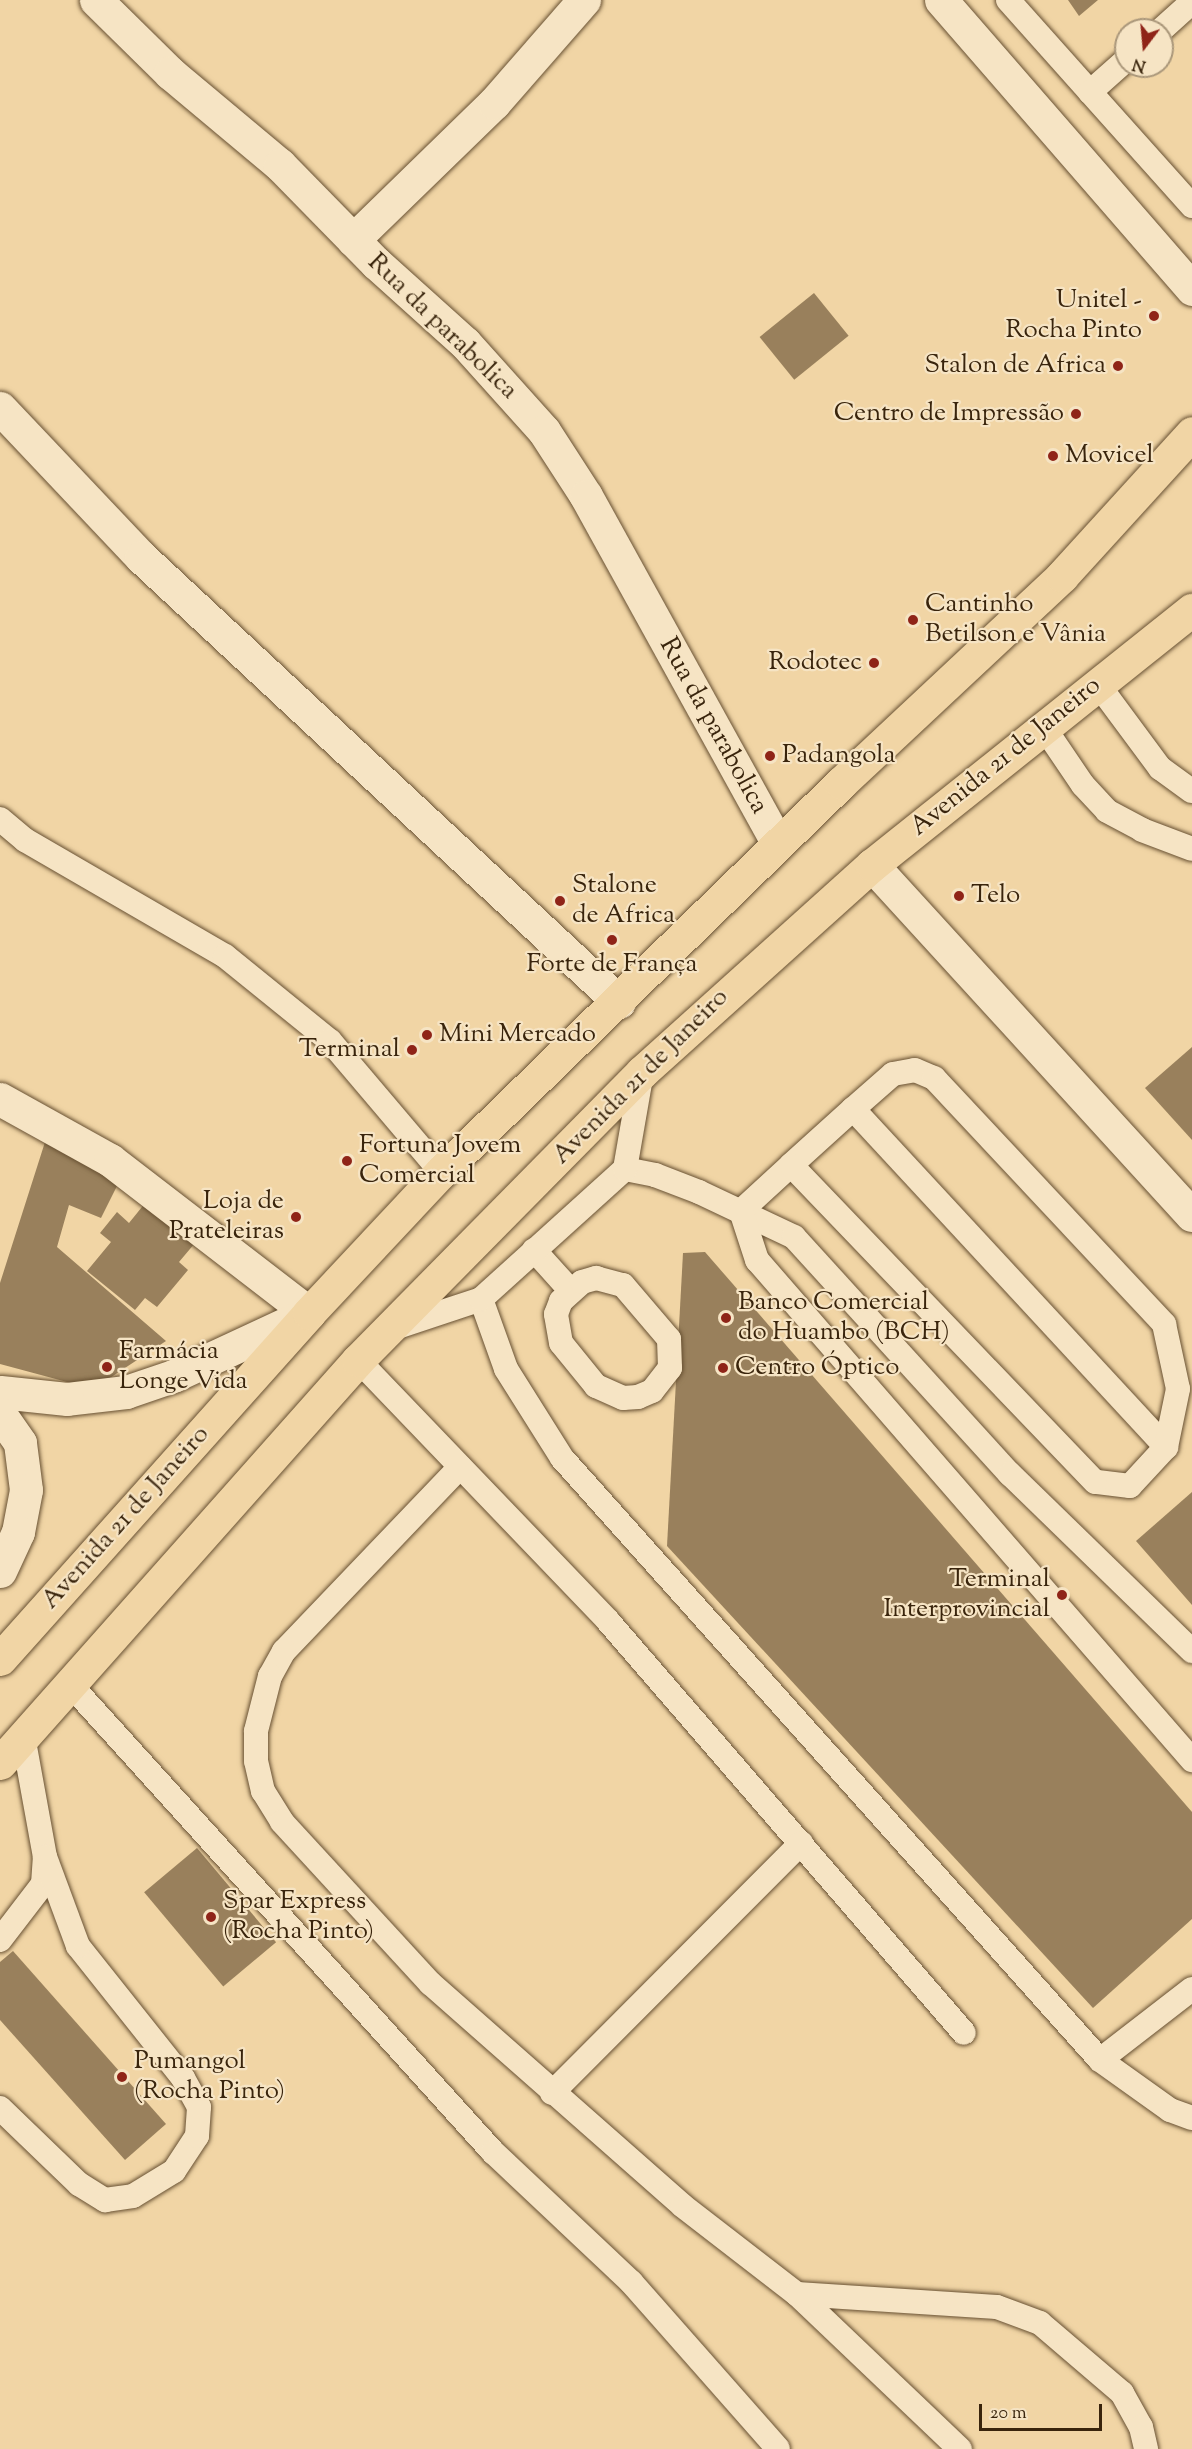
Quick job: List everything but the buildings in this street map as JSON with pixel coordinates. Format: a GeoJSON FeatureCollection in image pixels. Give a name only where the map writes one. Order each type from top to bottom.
{"type":"FeatureCollection","features":[{"type":"Feature","properties":{"kind":"main road","name":"Avenida 21 de Janeiro"},"geometry":{"type":"LineString","coordinates":[[0,1659],[309,1312],[441,1172],[619,1002],[778,844],[1062,576],[1192,433]]}},
{"type":"Feature","properties":{"kind":"main road","name":"Avenida 21 de Janeiro"},"geometry":{"type":"LineString","coordinates":[[0,1762],[68,1682],[358,1360],[642,1071],[872,865],[1043,726],[1192,610]]}},
{"type":"Feature","properties":{"kind":"street","name":"Rua da parabolica"},"geometry":{"type":"LineString","coordinates":[[96,0],[170,73],[280,165],[353,240],[465,343],[544,431],[586,496],[778,844]]}},
{"type":"Feature","properties":{"kind":"street"},"geometry":{"type":"LineString","coordinates":[[353,240],[494,103],[584,0]]}},
{"type":"Feature","properties":{"kind":"street"},"geometry":{"type":"LineString","coordinates":[[941,0],[1192,289]]}},
{"type":"Feature","properties":{"kind":"street"},"geometry":{"type":"LineString","coordinates":[[0,408],[141,557],[619,1002]]}},
{"type":"Feature","properties":{"kind":"street"},"geometry":{"type":"LineString","coordinates":[[872,865],[1192,1215]]}},
{"type":"Feature","properties":{"kind":"street"},"geometry":{"type":"LineString","coordinates":[[0,1099],[110,1160],[309,1312],[173,1376],[126,1392],[67,1399],[0,1392]]}},
{"type":"Feature","properties":{"kind":"street"},"geometry":{"type":"LineString","coordinates":[[0,1414],[20,1443],[26,1490],[18,1532],[0,1571]]}},
{"type":"Feature","properties":{"kind":"lane"},"geometry":{"type":"LineString","coordinates":[[1008,0],[1192,206]]}},
{"type":"Feature","properties":{"kind":"lane"},"geometry":{"type":"LineString","coordinates":[[1174,18],[1192,2]]}},
{"type":"Feature","properties":{"kind":"lane"},"geometry":{"type":"LineString","coordinates":[[1090,92],[1114,71]]}},
{"type":"Feature","properties":{"kind":"lane"},"geometry":{"type":"LineString","coordinates":[[1097,683],[1160,768],[1192,791]]}},
{"type":"Feature","properties":{"kind":"lane"},"geometry":{"type":"LineString","coordinates":[[1043,726],[1083,785],[1107,811],[1189,843]]}},
{"type":"Feature","properties":{"kind":"lane"},"geometry":{"type":"LineString","coordinates":[[0,819],[25,840],[225,956],[243,970],[330,1041],[441,1172]]}},
{"type":"Feature","properties":{"kind":"lane"},"geometry":{"type":"LineString","coordinates":[[741,1211],[791,1165],[892,1074],[915,1070],[934,1078],[1164,1324],[1178,1389],[1166,1447],[1130,1486],[1095,1482],[791,1165]]}},
{"type":"Feature","properties":{"kind":"lane"},"geometry":{"type":"LineString","coordinates":[[386,1331],[481,1299],[625,1169],[642,1071]]}},
{"type":"Feature","properties":{"kind":"lane"},"geometry":{"type":"LineString","coordinates":[[853,1109],[1166,1447]]}},
{"type":"Feature","properties":{"kind":"lane"},"geometry":{"type":"LineString","coordinates":[[625,1169],[656,1175],[741,1211],[794,1238],[1010,1474],[1192,1651]]}},
{"type":"Feature","properties":{"kind":"lane"},"geometry":{"type":"LineString","coordinates":[[741,1211],[757,1260],[1192,1760]]}},
{"type":"Feature","properties":{"kind":"lane"},"geometry":{"type":"LineString","coordinates":[[534,1250],[570,1290]]}},
{"type":"Feature","properties":{"kind":"lane"},"geometry":{"type":"LineString","coordinates":[[610,1279],[634,1295],[662,1326],[672,1353],[670,1368],[652,1391],[638,1397],[609,1394],[596,1386],[569,1354],[561,1343],[556,1314],[570,1290],[582,1282],[610,1279]]}},
{"type":"Feature","properties":{"kind":"lane"},"geometry":{"type":"LineString","coordinates":[[481,1299],[506,1369],[562,1458],[1100,2060],[1170,2110],[1192,2118]]}},
{"type":"Feature","properties":{"kind":"lane"},"geometry":{"type":"LineString","coordinates":[[358,1360],[608,1621],[964,2033]]}},
{"type":"Feature","properties":{"kind":"lane"},"geometry":{"type":"LineString","coordinates":[[460,1467],[284,1651],[270,1677],[258,1722],[256,1761],[263,1791],[282,1822],[306,1850],[430,1983],[552,2093],[683,2206],[797,2294],[960,2449]]}},
{"type":"Feature","properties":{"kind":"lane"},"geometry":{"type":"LineString","coordinates":[[68,1682],[493,2152],[631,2282],[778,2449]]}},
{"type":"Feature","properties":{"kind":"lane"},"geometry":{"type":"LineString","coordinates":[[0,2108],[79,2184],[105,2200],[133,2196],[174,2171],[197,2136],[199,2107],[183,2078],[78,1946],[45,1857],[23,1736]]}},
{"type":"Feature","properties":{"kind":"lane"},"geometry":{"type":"LineString","coordinates":[[552,2093],[801,1844]]}},
{"type":"Feature","properties":{"kind":"lane"},"geometry":{"type":"LineString","coordinates":[[0,1940],[43,1884],[45,1857]]}},
{"type":"Feature","properties":{"kind":"lane"},"geometry":{"type":"LineString","coordinates":[[1100,2060],[1192,1989]]}},
{"type":"Feature","properties":{"kind":"lane"},"geometry":{"type":"LineString","coordinates":[[797,2294],[998,2307],[1040,2323],[1122,2393],[1141,2427],[1146,2449]]}},
{"type":"Feature","properties":{"kind":"place","name":"Unitel - Rocha Pinto"},"geometry":{"type":"Point","coordinates":[1154,316]}},
{"type":"Feature","properties":{"kind":"place","name":"Stalon de Africa"},"geometry":{"type":"Point","coordinates":[1118,366]}},
{"type":"Feature","properties":{"kind":"place","name":"Centro de Impressão"},"geometry":{"type":"Point","coordinates":[1076,414]}},
{"type":"Feature","properties":{"kind":"place","name":"Movicel"},"geometry":{"type":"Point","coordinates":[1053,456]}},
{"type":"Feature","properties":{"kind":"place","name":"Cantinho Betilson e Vânia"},"geometry":{"type":"Point","coordinates":[913,620]}},
{"type":"Feature","properties":{"kind":"place","name":"Rodotec"},"geometry":{"type":"Point","coordinates":[874,663]}},
{"type":"Feature","properties":{"kind":"place","name":"Padangola"},"geometry":{"type":"Point","coordinates":[770,756]}},
{"type":"Feature","properties":{"kind":"place","name":"Telo"},"geometry":{"type":"Point","coordinates":[959,896]}},
{"type":"Feature","properties":{"kind":"place","name":"Stalone de Africa"},"geometry":{"type":"Point","coordinates":[560,901]}},
{"type":"Feature","properties":{"kind":"place","name":"Forte de França"},"geometry":{"type":"Point","coordinates":[612,940]}},
{"type":"Feature","properties":{"kind":"place","name":"Mini Mercado"},"geometry":{"type":"Point","coordinates":[427,1035]}},
{"type":"Feature","properties":{"kind":"place","name":"Terminal"},"geometry":{"type":"Point","coordinates":[412,1050]}},
{"type":"Feature","properties":{"kind":"place","name":"Fortuna Jovem Comercial"},"geometry":{"type":"Point","coordinates":[347,1161]}},
{"type":"Feature","properties":{"kind":"place","name":"Loja de Prateleiras"},"geometry":{"type":"Point","coordinates":[296,1217]}},
{"type":"Feature","properties":{"kind":"place","name":"Banco Comercial do Huambo (BCH)"},"geometry":{"type":"Point","coordinates":[726,1318]}},
{"type":"Feature","properties":{"kind":"place","name":"Farmácia Longe Vida"},"geometry":{"type":"Point","coordinates":[107,1367]}},
{"type":"Feature","properties":{"kind":"place","name":"Centro Óptico"},"geometry":{"type":"Point","coordinates":[723,1368]}},
{"type":"Feature","properties":{"kind":"place","name":"Terminal Interprovincial"},"geometry":{"type":"Point","coordinates":[1062,1595]}},
{"type":"Feature","properties":{"kind":"place","name":"Spar Express (Rocha Pinto)"},"geometry":{"type":"Point","coordinates":[211,1917]}},
{"type":"Feature","properties":{"kind":"place","name":"Pumangol (Rocha Pinto)"},"geometry":{"type":"Point","coordinates":[122,2077]}}]}
